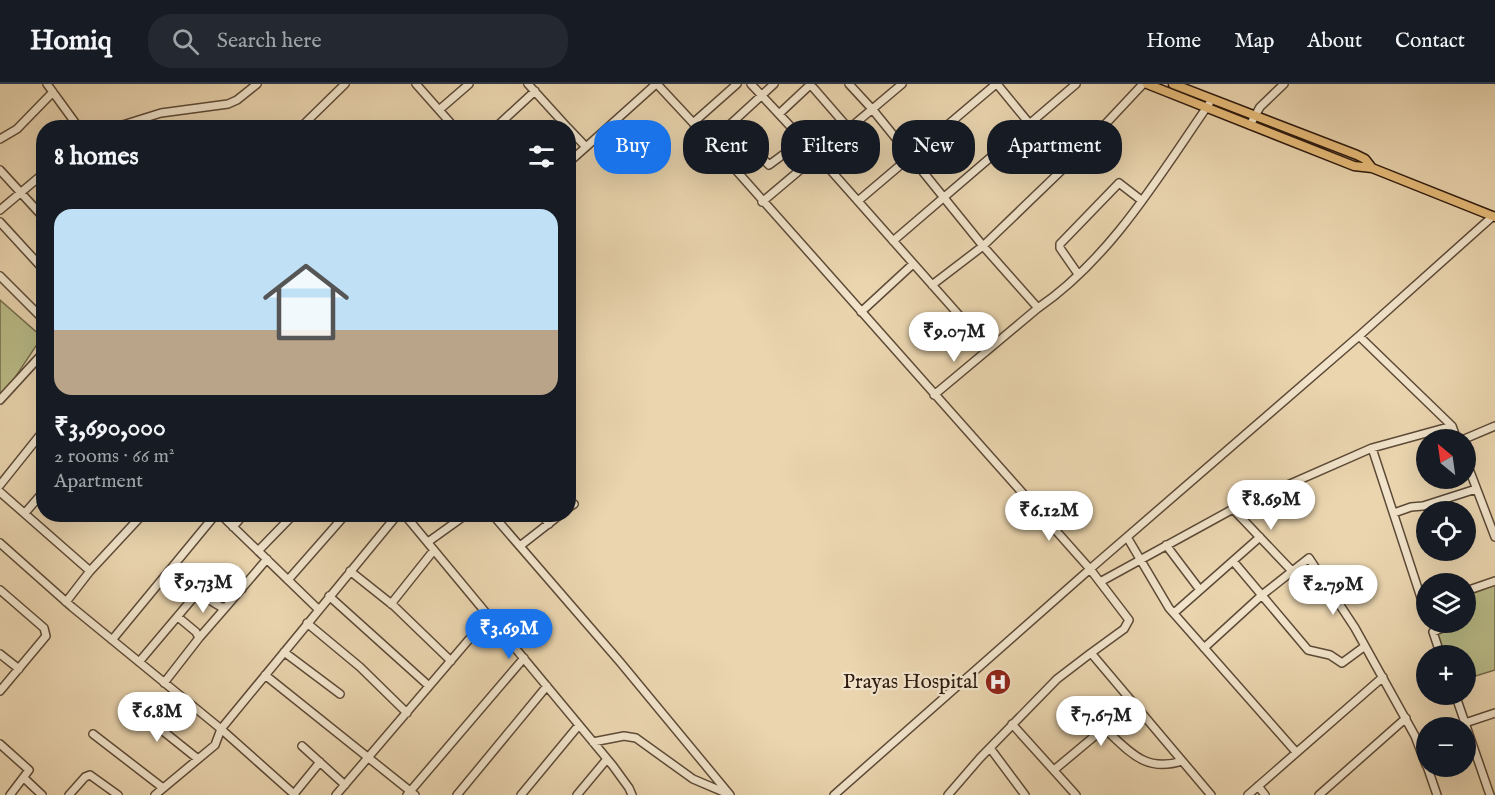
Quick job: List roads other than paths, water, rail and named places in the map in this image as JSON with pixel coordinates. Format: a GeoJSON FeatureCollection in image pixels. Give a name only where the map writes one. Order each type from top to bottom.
{"type":"FeatureCollection","features":[{"type":"Feature","properties":{"kind":"main road"},"geometry":{"type":"LineString","coordinates":[[1145,84],[1354,165],[1371,168],[1494,216]]}},
{"type":"Feature","properties":{"kind":"main road"},"geometry":{"type":"LineString","coordinates":[[1173,84],[1357,155],[1365,159],[1371,168]]}},
{"type":"Feature","properties":{"kind":"street"},"geometry":{"type":"LineString","coordinates":[[47,84],[73,120]]}},
{"type":"Feature","properties":{"kind":"street"},"geometry":{"type":"LineString","coordinates":[[139,120],[161,113],[228,104],[257,84]]}},
{"type":"Feature","properties":{"kind":"street"},"geometry":{"type":"LineString","coordinates":[[308,120],[345,84]]}},
{"type":"Feature","properties":{"kind":"street"},"geometry":{"type":"LineString","coordinates":[[416,84],[448,120]]}},
{"type":"Feature","properties":{"kind":"street"},"geometry":{"type":"LineString","coordinates":[[440,110],[469,84]]}},
{"type":"Feature","properties":{"kind":"street"},"geometry":{"type":"LineString","coordinates":[[528,84],[561,120]]}},
{"type":"Feature","properties":{"kind":"street"},"geometry":{"type":"LineString","coordinates":[[576,156],[657,84],[690,120]]}},
{"type":"Feature","properties":{"kind":"street"},"geometry":{"type":"LineString","coordinates":[[696,120],[737,84]]}},
{"type":"Feature","properties":{"kind":"street"},"geometry":{"type":"LineString","coordinates":[[751,84],[785,120]]}},
{"type":"Feature","properties":{"kind":"street"},"geometry":{"type":"LineString","coordinates":[[735,120],[774,84]]}},
{"type":"Feature","properties":{"kind":"street"},"geometry":{"type":"LineString","coordinates":[[779,114],[811,84],[841,120]]}},
{"type":"Feature","properties":{"kind":"street"},"geometry":{"type":"LineString","coordinates":[[849,84],[892,134]]}},
{"type":"Feature","properties":{"kind":"street"},"geometry":{"type":"LineString","coordinates":[[861,120],[902,84]]}},
{"type":"Feature","properties":{"kind":"street"},"geometry":{"type":"LineString","coordinates":[[955,120],[997,84],[1027,120]]}},
{"type":"Feature","properties":{"kind":"street"},"geometry":{"type":"LineString","coordinates":[[1035,120],[1076,84]]}},
{"type":"Feature","properties":{"kind":"street"},"geometry":{"type":"LineString","coordinates":[[1110,120],[1145,84]]}},
{"type":"Feature","properties":{"kind":"street"},"geometry":{"type":"LineString","coordinates":[[1250,125],[1265,102],[1284,84]]}},
{"type":"Feature","properties":{"kind":"street"},"geometry":{"type":"LineString","coordinates":[[504,120],[535,91]]}},
{"type":"Feature","properties":{"kind":"street"},"geometry":{"type":"LineString","coordinates":[[0,139],[17,129],[53,92]]}},
{"type":"Feature","properties":{"kind":"street"},"geometry":{"type":"LineString","coordinates":[[934,395],[1078,274],[1096,256],[1141,200],[1212,99]]}},
{"type":"Feature","properties":{"kind":"street"},"geometry":{"type":"LineString","coordinates":[[576,136],[586,147]]}},
{"type":"Feature","properties":{"kind":"street"},"geometry":{"type":"LineString","coordinates":[[893,241],[987,161]]}},
{"type":"Feature","properties":{"kind":"street"},"geometry":{"type":"LineString","coordinates":[[0,170],[36,210]]}},
{"type":"Feature","properties":{"kind":"street"},"geometry":{"type":"LineString","coordinates":[[858,201],[892,173]]}},
{"type":"Feature","properties":{"kind":"street"},"geometry":{"type":"LineString","coordinates":[[738,174],[1089,569],[1129,620],[1124,629],[1057,679],[1012,724],[948,795]]}},
{"type":"Feature","properties":{"kind":"street"},"geometry":{"type":"LineString","coordinates":[[762,202],[796,174]]}},
{"type":"Feature","properties":{"kind":"street"},"geometry":{"type":"LineString","coordinates":[[834,174],[989,349]]}},
{"type":"Feature","properties":{"kind":"street"},"geometry":{"type":"LineString","coordinates":[[925,174],[983,246],[1038,308]]}},
{"type":"Feature","properties":{"kind":"street"},"geometry":{"type":"LineString","coordinates":[[932,285],[983,246],[1058,174]]}},
{"type":"Feature","properties":{"kind":"street"},"geometry":{"type":"LineString","coordinates":[[0,210],[36,180]]}},
{"type":"Feature","properties":{"kind":"street"},"geometry":{"type":"LineString","coordinates":[[1078,274],[1060,248],[1060,244],[1119,183],[1141,200]]}},
{"type":"Feature","properties":{"kind":"street"},"geometry":{"type":"LineString","coordinates":[[834,795],[1494,216]]}},
{"type":"Feature","properties":{"kind":"street"},"geometry":{"type":"LineString","coordinates":[[0,222],[36,261]]}},
{"type":"Feature","properties":{"kind":"street"},"geometry":{"type":"LineString","coordinates":[[861,312],[913,264]]}},
{"type":"Feature","properties":{"kind":"street"},"geometry":{"type":"LineString","coordinates":[[0,276],[36,312]]}},
{"type":"Feature","properties":{"kind":"street"},"geometry":{"type":"LineString","coordinates":[[1359,336],[1453,429]]}},
{"type":"Feature","properties":{"kind":"street"},"geometry":{"type":"LineString","coordinates":[[0,400],[36,361]]}},
{"type":"Feature","properties":{"kind":"street"},"geometry":{"type":"LineString","coordinates":[[1100,582],[1233,509],[1372,448],[1452,426]]}},
{"type":"Feature","properties":{"kind":"street"},"geometry":{"type":"LineString","coordinates":[[1476,434],[1495,426]]}},
{"type":"Feature","properties":{"kind":"street"},"geometry":{"type":"LineString","coordinates":[[0,485],[36,440]]}},
{"type":"Feature","properties":{"kind":"street"},"geometry":{"type":"LineString","coordinates":[[1372,448],[1416,581]]}},
{"type":"Feature","properties":{"kind":"street"},"geometry":{"type":"LineString","coordinates":[[1394,513],[1476,489],[1495,537]]}},
{"type":"Feature","properties":{"kind":"street"},"geometry":{"type":"LineString","coordinates":[[0,492],[90,571]]}},
{"type":"Feature","properties":{"kind":"street"},"geometry":{"type":"LineString","coordinates":[[25,513],[36,500]]}},
{"type":"Feature","properties":{"kind":"street"},"geometry":{"type":"LineString","coordinates":[[1233,509],[1292,571]]}},
{"type":"Feature","properties":{"kind":"street"},"geometry":{"type":"LineString","coordinates":[[66,602],[90,571],[136,522]]}},
{"type":"Feature","properties":{"kind":"street"},"geometry":{"type":"LineString","coordinates":[[112,640],[211,522]]}},
{"type":"Feature","properties":{"kind":"street"},"geometry":{"type":"LineString","coordinates":[[227,522],[318,609]]}},
{"type":"Feature","properties":{"kind":"street"},"geometry":{"type":"LineString","coordinates":[[233,527],[237,522]]}},
{"type":"Feature","properties":{"kind":"street"},"geometry":{"type":"LineString","coordinates":[[258,551],[286,522]]}},
{"type":"Feature","properties":{"kind":"street"},"geometry":{"type":"LineString","coordinates":[[288,580],[339,522]]}},
{"type":"Feature","properties":{"kind":"street"},"geometry":{"type":"LineString","coordinates":[[155,795],[215,745],[221,729],[391,522]]}},
{"type":"Feature","properties":{"kind":"street"},"geometry":{"type":"LineString","coordinates":[[411,522],[607,759],[632,795]]}},
{"type":"Feature","properties":{"kind":"street"},"geometry":{"type":"LineString","coordinates":[[428,542],[456,522]]}},
{"type":"Feature","properties":{"kind":"street"},"geometry":{"type":"LineString","coordinates":[[499,522],[730,794]]}},
{"type":"Feature","properties":{"kind":"street"},"geometry":{"type":"LineString","coordinates":[[520,546],[551,522]]}},
{"type":"Feature","properties":{"kind":"street"},"geometry":{"type":"LineString","coordinates":[[1127,537],[1174,613],[1296,752]]}},
{"type":"Feature","properties":{"kind":"street"},"geometry":{"type":"LineString","coordinates":[[1174,613],[1260,537]]}},
{"type":"Feature","properties":{"kind":"street"},"geometry":{"type":"LineString","coordinates":[[0,543],[66,602],[221,729],[295,795],[320,762]]}},
{"type":"Feature","properties":{"kind":"street"},"geometry":{"type":"LineString","coordinates":[[1166,545],[1200,590]]}},
{"type":"Feature","properties":{"kind":"street"},"geometry":{"type":"LineString","coordinates":[[391,603],[434,550]]}},
{"type":"Feature","properties":{"kind":"street"},"geometry":{"type":"LineString","coordinates":[[1204,648],[1262,595],[1307,558],[1311,559],[1365,646],[1416,738]]}},
{"type":"Feature","properties":{"kind":"street"},"geometry":{"type":"LineString","coordinates":[[164,682],[267,559]]}},
{"type":"Feature","properties":{"kind":"street"},"geometry":{"type":"LineString","coordinates":[[1233,561],[1310,651],[1330,655],[1342,663],[1365,646]]}},
{"type":"Feature","properties":{"kind":"street"},"geometry":{"type":"LineString","coordinates":[[140,662],[217,571],[242,589]]}},
{"type":"Feature","properties":{"kind":"street"},"geometry":{"type":"LineString","coordinates":[[350,571],[391,603],[451,661]]}},
{"type":"Feature","properties":{"kind":"street"},"geometry":{"type":"LineString","coordinates":[[1476,587],[1495,580]]}},
{"type":"Feature","properties":{"kind":"street"},"geometry":{"type":"LineString","coordinates":[[0,590],[47,633],[0,691]]}},
{"type":"Feature","properties":{"kind":"street"},"geometry":{"type":"LineString","coordinates":[[198,593],[221,608],[225,607]]}},
{"type":"Feature","properties":{"kind":"street"},"geometry":{"type":"LineString","coordinates":[[329,596],[429,686]]}},
{"type":"Feature","properties":{"kind":"street"},"geometry":{"type":"LineString","coordinates":[[336,795],[489,616]]}},
{"type":"Feature","properties":{"kind":"street"},"geometry":{"type":"LineString","coordinates":[[178,617],[198,634],[199,638]]}},
{"type":"Feature","properties":{"kind":"street"},"geometry":{"type":"LineString","coordinates":[[307,623],[360,667],[407,713]]}},
{"type":"Feature","properties":{"kind":"street"},"geometry":{"type":"LineString","coordinates":[[284,652],[340,694]]}},
{"type":"Feature","properties":{"kind":"street"},"geometry":{"type":"LineString","coordinates":[[1091,653],[1211,795]]}},
{"type":"Feature","properties":{"kind":"street"},"geometry":{"type":"LineString","coordinates":[[0,654],[19,669]]}},
{"type":"Feature","properties":{"kind":"street"},"geometry":{"type":"LineString","coordinates":[[265,675],[411,794],[524,658]]}},
{"type":"Feature","properties":{"kind":"street"},"geometry":{"type":"LineString","coordinates":[[1248,795],[1383,677]]}},
{"type":"Feature","properties":{"kind":"street"},"geometry":{"type":"LineString","coordinates":[[458,795],[547,686]]}},
{"type":"Feature","properties":{"kind":"street"},"geometry":{"type":"LineString","coordinates":[[1054,770],[1133,704]]}},
{"type":"Feature","properties":{"kind":"street"},"geometry":{"type":"LineString","coordinates":[[133,707],[198,759]]}},
{"type":"Feature","properties":{"kind":"street"},"geometry":{"type":"LineString","coordinates":[[1476,719],[1495,713]]}},
{"type":"Feature","properties":{"kind":"street"},"geometry":{"type":"LineString","coordinates":[[1319,795],[1406,718]]}},
{"type":"Feature","properties":{"kind":"street"},"geometry":{"type":"LineString","coordinates":[[1012,724],[1076,795]]}},
{"type":"Feature","properties":{"kind":"street"},"geometry":{"type":"LineString","coordinates":[[522,794],[579,725]]}},
{"type":"Feature","properties":{"kind":"street"},"geometry":{"type":"LineString","coordinates":[[1104,728],[1142,760],[1168,765],[1182,761]]}},
{"type":"Feature","properties":{"kind":"street"},"geometry":{"type":"LineString","coordinates":[[93,734],[163,788]]}},
{"type":"Feature","properties":{"kind":"street"},"geometry":{"type":"LineString","coordinates":[[593,742],[624,736],[636,738],[693,779],[730,794]]}},
{"type":"Feature","properties":{"kind":"street"},"geometry":{"type":"LineString","coordinates":[[0,744],[28,768],[28,772],[10,795]]}},
{"type":"Feature","properties":{"kind":"street"},"geometry":{"type":"LineString","coordinates":[[302,746],[345,785]]}},
{"type":"Feature","properties":{"kind":"street"},"geometry":{"type":"LineString","coordinates":[[990,748],[1025,795]]}},
{"type":"Feature","properties":{"kind":"street"},"geometry":{"type":"LineString","coordinates":[[1476,755],[1490,795]]}},
{"type":"Feature","properties":{"kind":"street"},"geometry":{"type":"LineString","coordinates":[[577,795],[607,759]]}},
{"type":"Feature","properties":{"kind":"street"},"geometry":{"type":"LineString","coordinates":[[69,795],[88,776],[93,777],[118,795]]}},
{"type":"Feature","properties":{"kind":"street"},"geometry":{"type":"LineString","coordinates":[[1431,777],[1437,795]]}},
{"type":"Feature","properties":{"kind":"street"},"geometry":{"type":"LineString","coordinates":[[24,778],[42,795]]}},
{"type":"Feature","properties":{"kind":"street"},"geometry":{"type":"LineString","coordinates":[[1258,786],[1265,795]]}},
{"type":"Feature","properties":{"kind":"place","name":"Prayas Hospital"},"geometry":{"type":"Point","coordinates":[998,682]}}]}
